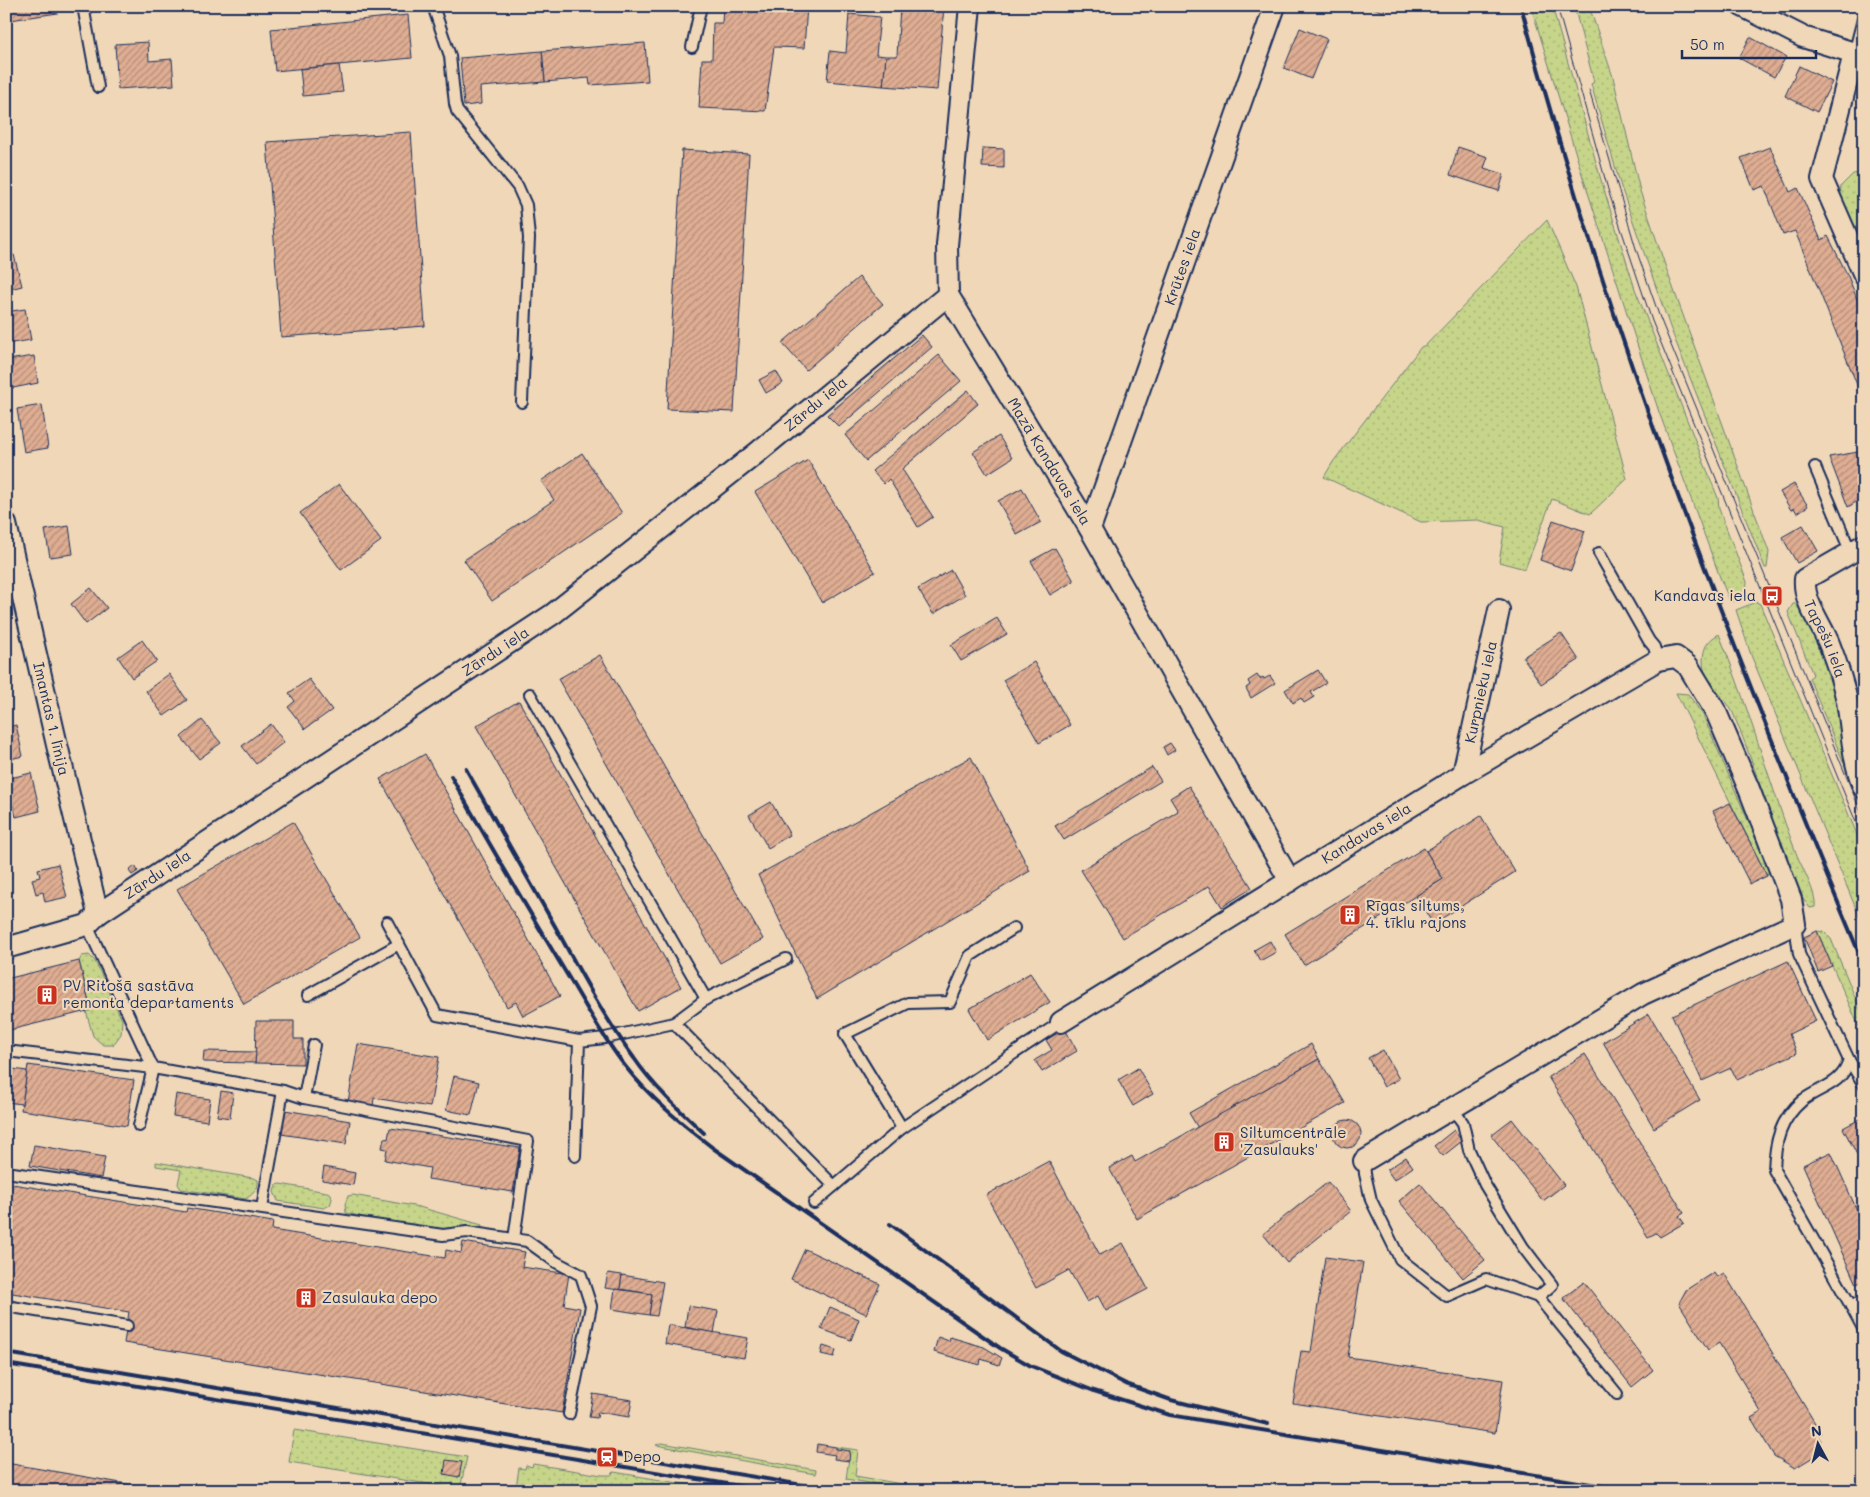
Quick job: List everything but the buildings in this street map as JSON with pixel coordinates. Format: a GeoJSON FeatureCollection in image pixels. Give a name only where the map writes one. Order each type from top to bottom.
{"type":"FeatureCollection","features":[{"type":"Feature","properties":{"kind":"street"},"geometry":{"type":"LineString","coordinates":[[948,296],[947,245],[970,6]]}},
{"type":"Feature","properties":{"kind":"street","name":"Krūtes iela"},"geometry":{"type":"LineString","coordinates":[[1090,529],[1275,6]]}},
{"type":"Feature","properties":{"kind":"street"},"geometry":{"type":"LineString","coordinates":[[1748,8],[1803,37],[1859,55],[1822,180],[1864,275]]}},
{"type":"Feature","properties":{"kind":"street","name":"Mazā Kandavas iela"},"geometry":{"type":"LineString","coordinates":[[948,296],[1090,529],[1290,881]]}},
{"type":"Feature","properties":{"kind":"street","name":"Zārdu iela"},"geometry":{"type":"LineString","coordinates":[[6,948],[93,919],[554,614],[758,452],[948,296]]}},
{"type":"Feature","properties":{"kind":"street","name":"Imantas 1. līnija"},"geometry":{"type":"LineString","coordinates":[[6,524],[93,919]]}},
{"type":"Feature","properties":{"kind":"street","name":"Tapešu iela"},"geometry":{"type":"LineString","coordinates":[[1857,549],[1805,579],[1804,590],[1839,668],[1857,773],[1864,788]]}},
{"type":"Feature","properties":{"kind":"street","name":"Kurpnieku iela"},"geometry":{"type":"LineString","coordinates":[[1462,774],[1499,610]]}},
{"type":"Feature","properties":{"kind":"street"},"geometry":{"type":"LineString","coordinates":[[1364,1161],[1643,994],[1795,924],[1791,899],[1749,789],[1716,712],[1688,666],[1667,658]]}},
{"type":"Feature","properties":{"kind":"street","name":"Kandavas iela"},"geometry":{"type":"LineString","coordinates":[[1061,1022],[1462,774],[1667,658]]}},
{"type":"Feature","properties":{"kind":"lane"},"geometry":{"type":"LineString","coordinates":[[83,6],[98,87]]}},
{"type":"Feature","properties":{"kind":"lane"},"geometry":{"type":"LineString","coordinates":[[432,6],[450,56],[454,104],[457,111],[524,196],[529,238],[522,402]]}},
{"type":"Feature","properties":{"kind":"lane"},"geometry":{"type":"LineString","coordinates":[[692,47],[701,6]]}},
{"type":"Feature","properties":{"kind":"lane"},"geometry":{"type":"LineString","coordinates":[[1859,55],[1863,19]]}},
{"type":"Feature","properties":{"kind":"lane"},"geometry":{"type":"LineString","coordinates":[[1815,467],[1857,549]]}},
{"type":"Feature","properties":{"kind":"lane"},"geometry":{"type":"LineString","coordinates":[[1599,553],[1649,641],[1667,658]]}},
{"type":"Feature","properties":{"kind":"lane"},"geometry":{"type":"LineString","coordinates":[[530,694],[706,999]]}},
{"type":"Feature","properties":{"kind":"lane"},"geometry":{"type":"LineString","coordinates":[[93,919],[153,1068],[139,1126]]}},
{"type":"Feature","properties":{"kind":"lane"},"geometry":{"type":"LineString","coordinates":[[387,922],[437,1015],[579,1041],[605,1038],[674,1023],[706,999],[786,959]]}},
{"type":"Feature","properties":{"kind":"lane"},"geometry":{"type":"LineString","coordinates":[[1795,924],[1799,954],[1849,1060],[1864,1085]]}},
{"type":"Feature","properties":{"kind":"lane"},"geometry":{"type":"LineString","coordinates":[[902,1128],[845,1034],[908,1003],[950,1002],[970,956],[1014,928]]}},
{"type":"Feature","properties":{"kind":"lane"},"geometry":{"type":"LineString","coordinates":[[308,995],[399,944]]}},
{"type":"Feature","properties":{"kind":"lane"},"geometry":{"type":"LineString","coordinates":[[814,1203],[902,1128],[1061,1022]]}},
{"type":"Feature","properties":{"kind":"lane"},"geometry":{"type":"LineString","coordinates":[[674,1023],[834,1186]]}},
{"type":"Feature","properties":{"kind":"lane"},"geometry":{"type":"LineString","coordinates":[[576,1156],[579,1041]]}},
{"type":"Feature","properties":{"kind":"lane"},"geometry":{"type":"LineString","coordinates":[[304,1098],[314,1045]]}},
{"type":"Feature","properties":{"kind":"lane"},"geometry":{"type":"LineString","coordinates":[[6,1050],[153,1068],[283,1091],[304,1098],[528,1142],[514,1239]]}},
{"type":"Feature","properties":{"kind":"lane"},"geometry":{"type":"LineString","coordinates":[[1849,1060],[1846,1071],[1840,1078],[1802,1101],[1784,1121],[1775,1146],[1774,1170],[1864,1330]]}},
{"type":"Feature","properties":{"kind":"lane"},"geometry":{"type":"LineString","coordinates":[[262,1208],[283,1091]]}},
{"type":"Feature","properties":{"kind":"lane"},"geometry":{"type":"LineString","coordinates":[[1452,1108],[1463,1123],[1469,1150],[1485,1186],[1523,1247],[1552,1284],[1538,1296]]}},
{"type":"Feature","properties":{"kind":"lane"},"geometry":{"type":"LineString","coordinates":[[1364,1161],[1371,1200],[1400,1259],[1447,1296],[1486,1278],[1538,1296],[1617,1394]]}},
{"type":"Feature","properties":{"kind":"lane"},"geometry":{"type":"LineString","coordinates":[[6,1172],[443,1235],[466,1232],[527,1241],[556,1262],[581,1275],[591,1306],[569,1414]]}},
{"type":"Feature","properties":{"kind":"lane"},"geometry":{"type":"LineString","coordinates":[[1851,1306],[1864,1300]]}},
{"type":"Feature","properties":{"kind":"lane"},"geometry":{"type":"LineString","coordinates":[[6,1306],[127,1326]]}},
{"type":"Feature","properties":{"kind":"green space"},"geometry":{"type":"Polygon","coordinates":[[[1531,6],[1552,6],[1601,180],[1635,289],[1718,498],[1719,509],[1747,582],[1746,589],[1737,600],[1730,601],[1721,580],[1659,412],[1582,174],[1531,6]]]}},
{"type":"Feature","properties":{"kind":"green space"},"geometry":{"type":"Polygon","coordinates":[[[1574,6],[1589,6],[1613,77],[1640,191],[1769,552],[1767,568],[1765,568],[1670,327],[1621,187],[1591,84],[1594,82],[1574,6]]]}},
{"type":"Feature","properties":{"kind":"green space"},"geometry":{"type":"Polygon","coordinates":[[[1861,173],[1864,185],[1864,247],[1840,198],[1841,186],[1853,174],[1861,173]]]}},
{"type":"Feature","properties":{"kind":"green space"},"geometry":{"type":"Polygon","coordinates":[[[1547,220],[1576,287],[1627,479],[1590,514],[1552,499],[1525,569],[1499,562],[1505,527],[1478,520],[1421,522],[1324,477],[1333,462],[1421,347],[1426,345],[1547,220]]]}},
{"type":"Feature","properties":{"kind":"green space"},"geometry":{"type":"Polygon","coordinates":[[[1756,602],[1760,604],[1864,851],[1864,928],[1751,655],[1736,610],[1756,602]]]}},
{"type":"Feature","properties":{"kind":"green space"},"geometry":{"type":"Polygon","coordinates":[[[1793,604],[1801,606],[1823,653],[1839,702],[1854,773],[1864,798],[1864,812],[1809,678],[1813,675],[1788,612],[1793,604]]]}},
{"type":"Feature","properties":{"kind":"green space"},"geometry":{"type":"Polygon","coordinates":[[[1719,634],[1797,856],[1811,886],[1815,907],[1810,908],[1797,890],[1733,713],[1710,682],[1704,669],[1703,656],[1705,648],[1709,641],[1719,634]]]}},
{"type":"Feature","properties":{"kind":"green space"},"geometry":{"type":"Polygon","coordinates":[[[1676,693],[1688,694],[1703,715],[1769,870],[1767,876],[1676,693]]]}},
{"type":"Feature","properties":{"kind":"green space"},"geometry":{"type":"Polygon","coordinates":[[[1817,931],[1824,932],[1831,939],[1864,1019],[1864,1038],[1817,931]]]}},
{"type":"Feature","properties":{"kind":"green space"},"geometry":{"type":"Polygon","coordinates":[[[89,955],[95,961],[122,1020],[121,1034],[113,1045],[103,1045],[93,1036],[86,1011],[91,1010],[79,961],[82,956],[89,955]]]}},
{"type":"Feature","properties":{"kind":"green space"},"geometry":{"type":"Polygon","coordinates":[[[156,1162],[253,1178],[258,1180],[258,1186],[254,1193],[246,1199],[181,1189],[178,1184],[181,1170],[156,1166],[156,1162]]]}},
{"type":"Feature","properties":{"kind":"green space"},"geometry":{"type":"Polygon","coordinates":[[[280,1184],[327,1192],[331,1194],[330,1205],[324,1208],[278,1201],[274,1192],[276,1185],[280,1184]]]}},
{"type":"Feature","properties":{"kind":"green space"},"geometry":{"type":"Polygon","coordinates":[[[353,1195],[419,1207],[482,1225],[477,1230],[459,1227],[442,1231],[346,1213],[345,1204],[348,1196],[353,1195]]]}},
{"type":"Feature","properties":{"kind":"green space"},"geometry":{"type":"Polygon","coordinates":[[[294,1430],[467,1457],[460,1489],[289,1462],[294,1430]]]}},
{"type":"Feature","properties":{"kind":"green space"},"geometry":{"type":"Polygon","coordinates":[[[662,1443],[816,1470],[815,1474],[656,1445],[662,1443]]]}},
{"type":"Feature","properties":{"kind":"green space"},"geometry":{"type":"Polygon","coordinates":[[[836,1447],[858,1450],[855,1476],[943,1491],[916,1491],[846,1479],[850,1451],[836,1449],[836,1447]]]}},
{"type":"Feature","properties":{"kind":"green space"},"geometry":{"type":"Polygon","coordinates":[[[533,1464],[602,1475],[611,1475],[614,1472],[725,1491],[528,1491],[516,1487],[519,1468],[525,1469],[526,1465],[532,1467],[533,1464]]]}},
{"type":"Feature","properties":{"kind":"tram line"},"geometry":{"type":"LineString","coordinates":[[1557,6],[1609,193],[1652,321],[1864,842]]}},
{"type":"Feature","properties":{"kind":"tram line"},"geometry":{"type":"LineString","coordinates":[[1589,90],[1637,252],[1660,318],[1864,820]]}},
{"type":"Feature","properties":{"kind":"railway"},"geometry":{"type":"LineString","coordinates":[[1521,6],[1593,251],[1676,492],[1721,611],[1864,965]]}},
{"type":"Feature","properties":{"kind":"railway"},"geometry":{"type":"LineString","coordinates":[[466,769],[583,978],[613,1027],[649,1078],[704,1133]]}},
{"type":"Feature","properties":{"kind":"railway"},"geometry":{"type":"LineString","coordinates":[[451,776],[599,1028],[625,1066],[645,1089],[678,1120],[713,1148],[1000,1348],[1031,1366],[1094,1391],[1170,1415],[1633,1491]]}},
{"type":"Feature","properties":{"kind":"railway"},"geometry":{"type":"LineString","coordinates":[[890,1224],[1061,1351],[1126,1384],[1171,1400],[1268,1424]]}},
{"type":"Feature","properties":{"kind":"railway"},"geometry":{"type":"LineString","coordinates":[[6,1353],[839,1491]]}},
{"type":"Feature","properties":{"kind":"railway"},"geometry":{"type":"LineString","coordinates":[[6,1364],[770,1491]]}},
{"type":"Feature","properties":{"kind":"place","name":"Kandavas iela"},"geometry":{"type":"Point","coordinates":[1772,596]}},
{"type":"Feature","properties":{"kind":"place","name":"Rīgas siltums, 4. tīklu rajons"},"geometry":{"type":"Point","coordinates":[1350,915]}},
{"type":"Feature","properties":{"kind":"place","name":"PV Ritošā sastāva remonta departaments"},"geometry":{"type":"Point","coordinates":[47,995]}},
{"type":"Feature","properties":{"kind":"place","name":"Siltumcentrāle 'Zasulauks'"},"geometry":{"type":"Point","coordinates":[1224,1142]}},
{"type":"Feature","properties":{"kind":"place","name":"Zasulauka depo"},"geometry":{"type":"Point","coordinates":[306,1298]}},
{"type":"Feature","properties":{"kind":"place","name":"Depo"},"geometry":{"type":"Point","coordinates":[607,1457]}}]}
